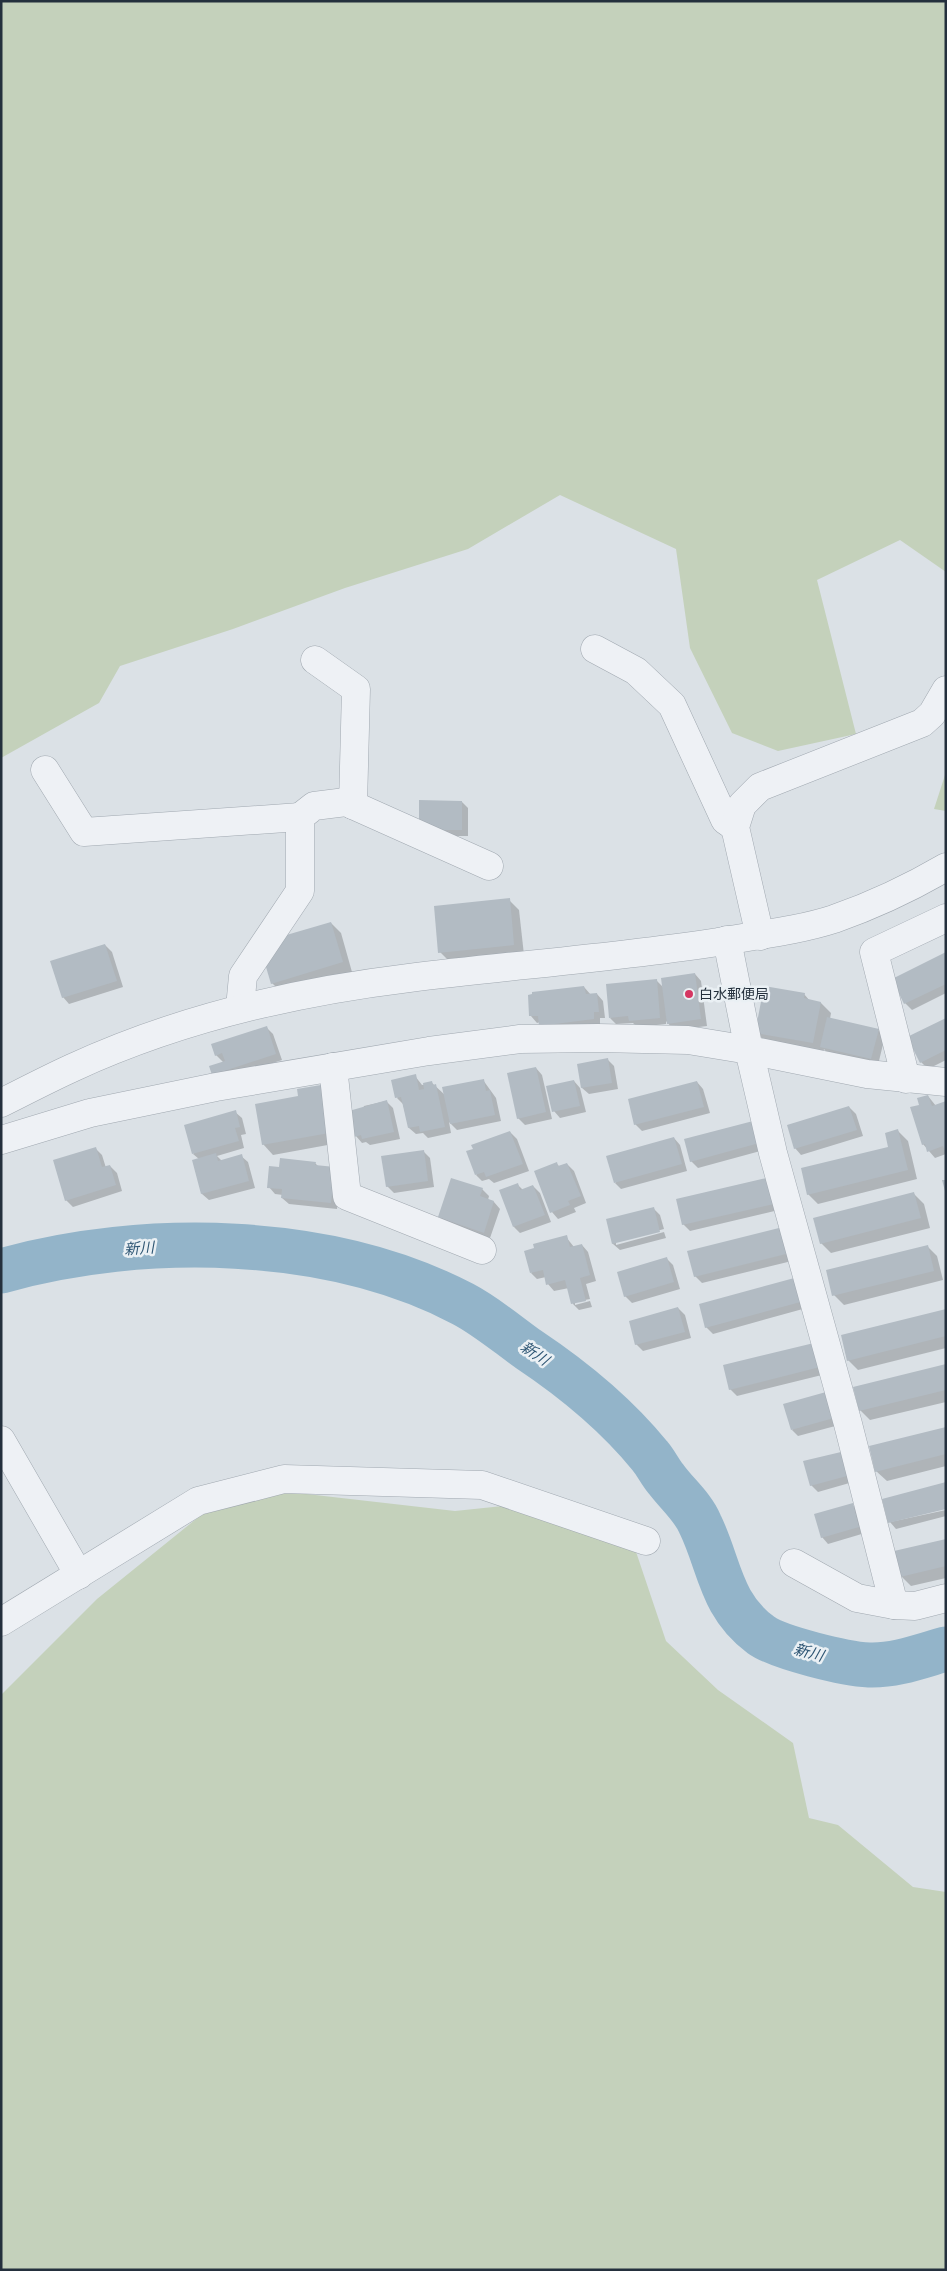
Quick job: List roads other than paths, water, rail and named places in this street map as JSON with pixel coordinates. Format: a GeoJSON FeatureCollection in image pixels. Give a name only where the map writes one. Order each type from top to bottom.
{"type":"FeatureCollection","features":[{"type":"Feature","properties":{"kind":"street"},"geometry":{"type":"LineString","coordinates":[[595,649],[636,671],[672,705],[725,820],[735,828]]}},
{"type":"Feature","properties":{"kind":"street"},"geometry":{"type":"LineString","coordinates":[[315,660],[356,689],[353,805]]}},
{"type":"Feature","properties":{"kind":"street"},"geometry":{"type":"LineString","coordinates":[[760,936],[735,828],[742,804],[760,787],[922,723],[932,714],[946,690]]}},
{"type":"Feature","properties":{"kind":"street"},"geometry":{"type":"LineString","coordinates":[[45,770],[84,832],[300,816],[314,806],[346,802],[489,866]]}},
{"type":"Feature","properties":{"kind":"street"},"geometry":{"type":"LineString","coordinates":[[240,1008],[243,976],[300,891],[300,816]]}},
{"type":"Feature","properties":{"kind":"street"},"geometry":{"type":"LineString","coordinates":[[1,1103],[72,1067],[155,1035],[240,1008],[408,978],[666,950],[760,936],[831,920],[869,906],[905,891],[946,867]]}},
{"type":"Feature","properties":{"kind":"street"},"geometry":{"type":"LineString","coordinates":[[906,1079],[874,952],[946,918]]}},
{"type":"Feature","properties":{"kind":"street"},"geometry":{"type":"LineString","coordinates":[[727,940],[748,1050],[773,1154],[848,1424],[894,1605]]}},
{"type":"Feature","properties":{"kind":"street"},"geometry":{"type":"LineString","coordinates":[[1,1140],[100,1111],[216,1087],[333,1067],[520,1039],[688,1040],[867,1074],[946,1082]]}},
{"type":"Feature","properties":{"kind":"street"},"geometry":{"type":"LineString","coordinates":[[333,1067],[347,1196],[482,1250]]}},
{"type":"Feature","properties":{"kind":"street"},"geometry":{"type":"LineString","coordinates":[[1,1440],[79,1574]]}},
{"type":"Feature","properties":{"kind":"street"},"geometry":{"type":"LineString","coordinates":[[1,1622],[198,1501],[284,1479],[482,1485],[646,1541]]}},
{"type":"Feature","properties":{"kind":"street"},"geometry":{"type":"LineString","coordinates":[[794,1563],[857,1598],[894,1605],[915,1606],[946,1598]]}},
{"type":"Feature","properties":{"kind":"waterway","name":"新川"},"geometry":{"type":"LineString","coordinates":[[1,1271],[56,1258],[115,1249],[175,1245],[236,1246],[296,1252],[355,1264],[411,1281],[463,1304],[488,1320],[561,1372],[608,1411],[637,1440],[697,1518],[729,1598],[747,1623],[761,1635],[782,1645],[813,1655],[869,1665],[898,1662],[946,1649]]}},
{"type":"Feature","properties":{"kind":"place","name":"白水郵便局"},"geometry":{"type":"Point","coordinates":[689,994]}}]}
